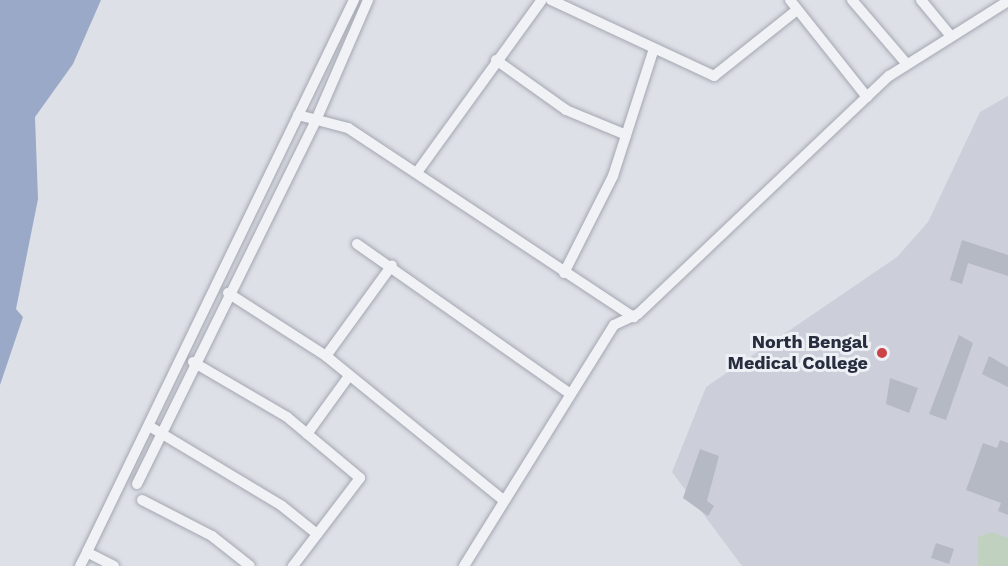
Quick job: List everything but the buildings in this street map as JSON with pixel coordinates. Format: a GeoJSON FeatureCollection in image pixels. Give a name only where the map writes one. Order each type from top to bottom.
{"type":"FeatureCollection","features":[{"type":"Feature","properties":{"kind":"street"},"geometry":{"type":"LineString","coordinates":[[80,566],[354,0]]}},
{"type":"Feature","properties":{"kind":"street"},"geometry":{"type":"LineString","coordinates":[[137,484],[163,434],[193,362],[317,118],[368,0]]}},
{"type":"Feature","properties":{"kind":"street"},"geometry":{"type":"LineString","coordinates":[[418,171],[496,60],[542,0]]}},
{"type":"Feature","properties":{"kind":"street"},"geometry":{"type":"LineString","coordinates":[[551,0],[714,76],[797,10]]}},
{"type":"Feature","properties":{"kind":"street"},"geometry":{"type":"LineString","coordinates":[[790,0],[867,97]]}},
{"type":"Feature","properties":{"kind":"street"},"geometry":{"type":"LineString","coordinates":[[852,0],[906,63]]}},
{"type":"Feature","properties":{"kind":"street"},"geometry":{"type":"LineString","coordinates":[[921,0],[950,35]]}},
{"type":"Feature","properties":{"kind":"street"},"geometry":{"type":"LineString","coordinates":[[464,566],[502,499],[611,328],[634,316],[906,63],[1008,2]]}},
{"type":"Feature","properties":{"kind":"street"},"geometry":{"type":"LineString","coordinates":[[564,273],[592,225],[626,135],[654,48]]}},
{"type":"Feature","properties":{"kind":"street"},"geometry":{"type":"LineString","coordinates":[[496,60],[566,110],[626,135]]}},
{"type":"Feature","properties":{"kind":"street"},"geometry":{"type":"LineString","coordinates":[[298,115],[317,118],[348,128],[418,171],[564,273],[634,316]]}},
{"type":"Feature","properties":{"kind":"street"},"geometry":{"type":"LineString","coordinates":[[357,244],[392,265],[569,393]]}},
{"type":"Feature","properties":{"kind":"street"},"geometry":{"type":"LineString","coordinates":[[326,356],[392,265]]}},
{"type":"Feature","properties":{"kind":"street"},"geometry":{"type":"LineString","coordinates":[[228,293],[326,356],[502,499]]}},
{"type":"Feature","properties":{"kind":"street"},"geometry":{"type":"LineString","coordinates":[[193,362],[307,434],[360,478],[293,566]]}},
{"type":"Feature","properties":{"kind":"street"},"geometry":{"type":"LineString","coordinates":[[307,434],[349,376]]}},
{"type":"Feature","properties":{"kind":"street"},"geometry":{"type":"LineString","coordinates":[[149,426],[282,506],[316,534]]}},
{"type":"Feature","properties":{"kind":"street"},"geometry":{"type":"LineString","coordinates":[[142,500],[212,536],[250,566]]}},
{"type":"Feature","properties":{"kind":"street"},"geometry":{"type":"LineString","coordinates":[[87,552],[114,566]]}},
{"type":"Feature","properties":{"kind":"shaded area","name":"North Bengal Medical College"},"geometry":{"type":"Polygon","coordinates":[[[1008,96],[1008,566],[742,566],[672,472],[706,387],[897,257],[928,222],[980,112],[1008,96]]]}},
{"type":"Feature","properties":{"kind":"green space"},"geometry":{"type":"Polygon","coordinates":[[[992,532],[1008,538],[1008,566],[978,566],[978,537],[992,532]]]}},
{"type":"Feature","properties":{"kind":"water"},"geometry":{"type":"Polygon","coordinates":[[[0,0],[101,0],[73,64],[35,117],[38,199],[16,309],[23,317],[0,385],[0,0]]]}},
{"type":"Feature","properties":{"kind":"place","name":"North Bengal Medical College"},"geometry":{"type":"Point","coordinates":[882,353]}}]}
